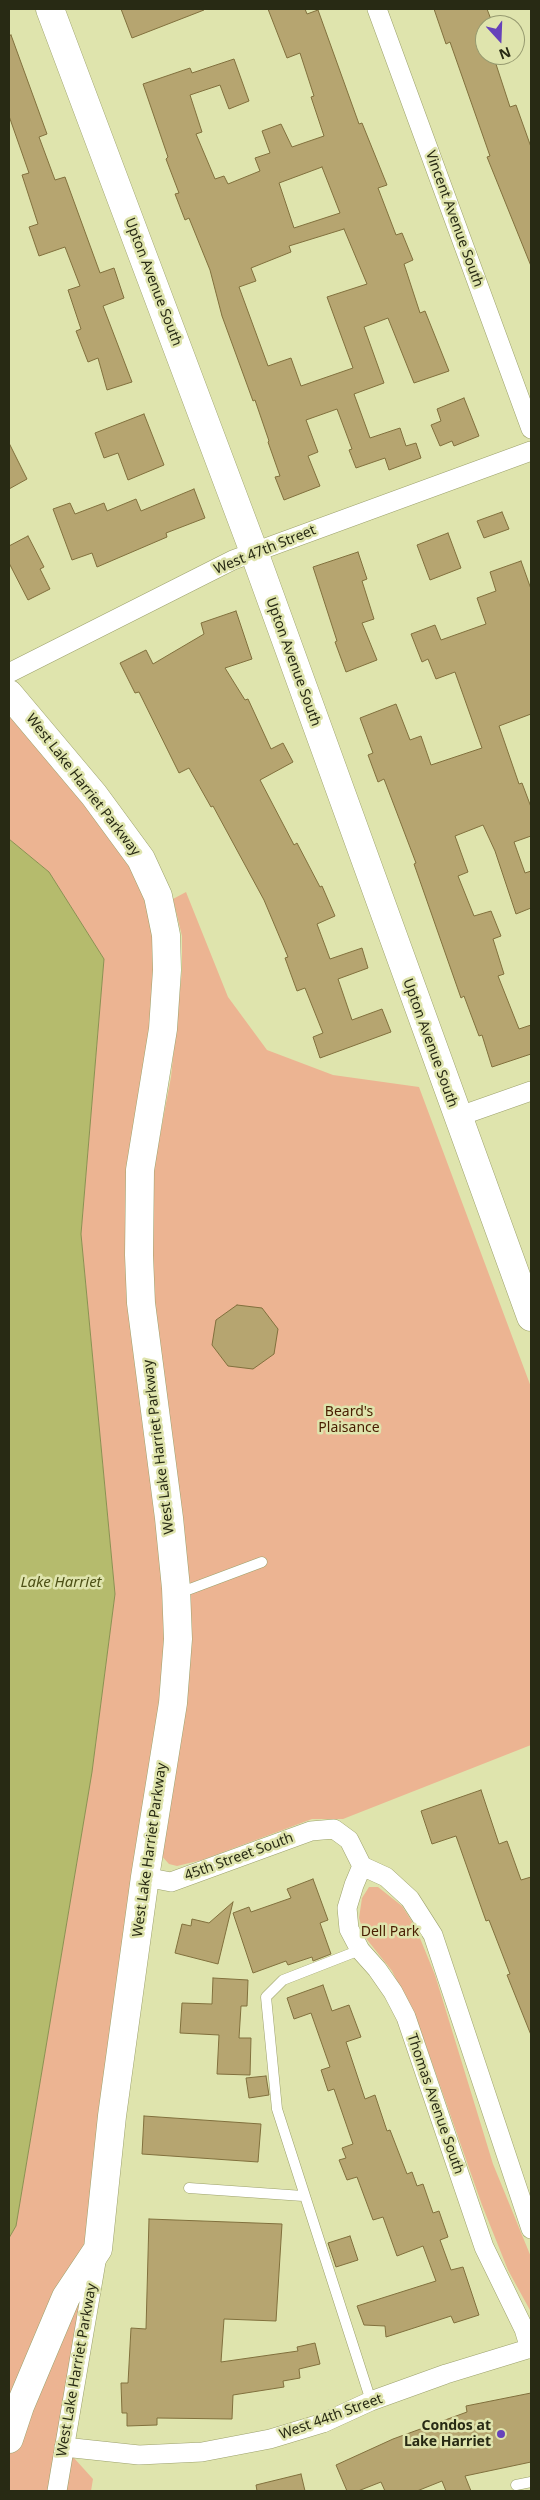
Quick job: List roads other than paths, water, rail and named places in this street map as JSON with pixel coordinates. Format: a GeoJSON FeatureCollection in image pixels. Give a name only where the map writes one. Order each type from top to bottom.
{"type":"FeatureCollection","features":[{"type":"Feature","properties":{"kind":"street","name":"Upton Avenue South"},"geometry":{"type":"LineString","coordinates":[[50,9],[254,552],[531,1317]]}},
{"type":"Feature","properties":{"kind":"street","name":"Vincent Avenue South"},"geometry":{"type":"LineString","coordinates":[[377,9],[531,429]]}},
{"type":"Feature","properties":{"kind":"street","name":"West 47th Street"},"geometry":{"type":"LineString","coordinates":[[9,673],[233,560],[531,451]]}},
{"type":"Feature","properties":{"kind":"street","name":"West Lake Harriet Parkway"},"geometry":{"type":"LineString","coordinates":[[9,694],[94,795],[141,859],[158,896],[166,935],[167,970],[163,1029],[140,1170],[139,1255],[142,1303],[176,1588],[178,1639],[173,1702],[145,1877],[112,2116],[98,2249],[57,2491]]}},
{"type":"Feature","properties":{"kind":"street"},"geometry":{"type":"LineString","coordinates":[[457,1117],[531,1091]]}},
{"type":"Feature","properties":{"kind":"street","name":"45th Street South"},"geometry":{"type":"LineString","coordinates":[[145,1877],[171,1882],[311,1831],[334,1830],[349,1840],[362,1866]]}},
{"type":"Feature","properties":{"kind":"street"},"geometry":{"type":"LineString","coordinates":[[362,1866],[386,1877],[410,1899],[433,1935],[531,2229]]}},
{"type":"Feature","properties":{"kind":"street","name":"Thomas Avenue South"},"geometry":{"type":"LineString","coordinates":[[362,1866],[347,1908],[349,1928],[360,1950],[377,1968],[393,1992],[406,2017],[484,2247],[524,2329],[530,2348]]}},
{"type":"Feature","properties":{"kind":"street","name":"West Lake Harriet Parkway"},"geometry":{"type":"LineString","coordinates":[[9,2439],[20,2406],[66,2297],[98,2249]]}},
{"type":"Feature","properties":{"kind":"street","name":"West 44th Street"},"geometry":{"type":"LineString","coordinates":[[64,2447],[139,2455],[202,2452],[270,2439],[323,2422],[446,2374],[530,2348]]}},
{"type":"Feature","properties":{"kind":"lane"},"geometry":{"type":"LineString","coordinates":[[176,1588],[190,1589],[262,1562]]}},
{"type":"Feature","properties":{"kind":"lane"},"geometry":{"type":"LineString","coordinates":[[360,1950],[283,1980],[266,1997],[277,2109],[303,2196],[371,2402]]}},
{"type":"Feature","properties":{"kind":"lane"},"geometry":{"type":"LineString","coordinates":[[189,2188],[303,2196]]}},
{"type":"Feature","properties":{"kind":"lane"},"geometry":{"type":"LineString","coordinates":[[516,2485],[531,2482]]}},
{"type":"Feature","properties":{"kind":"water","name":"Lake Harriet"},"geometry":{"type":"Polygon","coordinates":[[[9,839],[49,872],[104,959],[81,1234],[115,1594],[92,1772],[16,2226],[9,2238],[9,839]]]}},
{"type":"Feature","properties":{"kind":"place","name":"Condos at Lake Harriet"},"geometry":{"type":"Point","coordinates":[501,2434]}},
{"type":"Feature","properties":{"kind":"park label","name":"Beard's Plaisance"},"geometry":{"type":"Point","coordinates":[349,1420]}},
{"type":"Feature","properties":{"kind":"park label","name":"Dell Park"},"geometry":{"type":"Point","coordinates":[390,1932]}}]}
